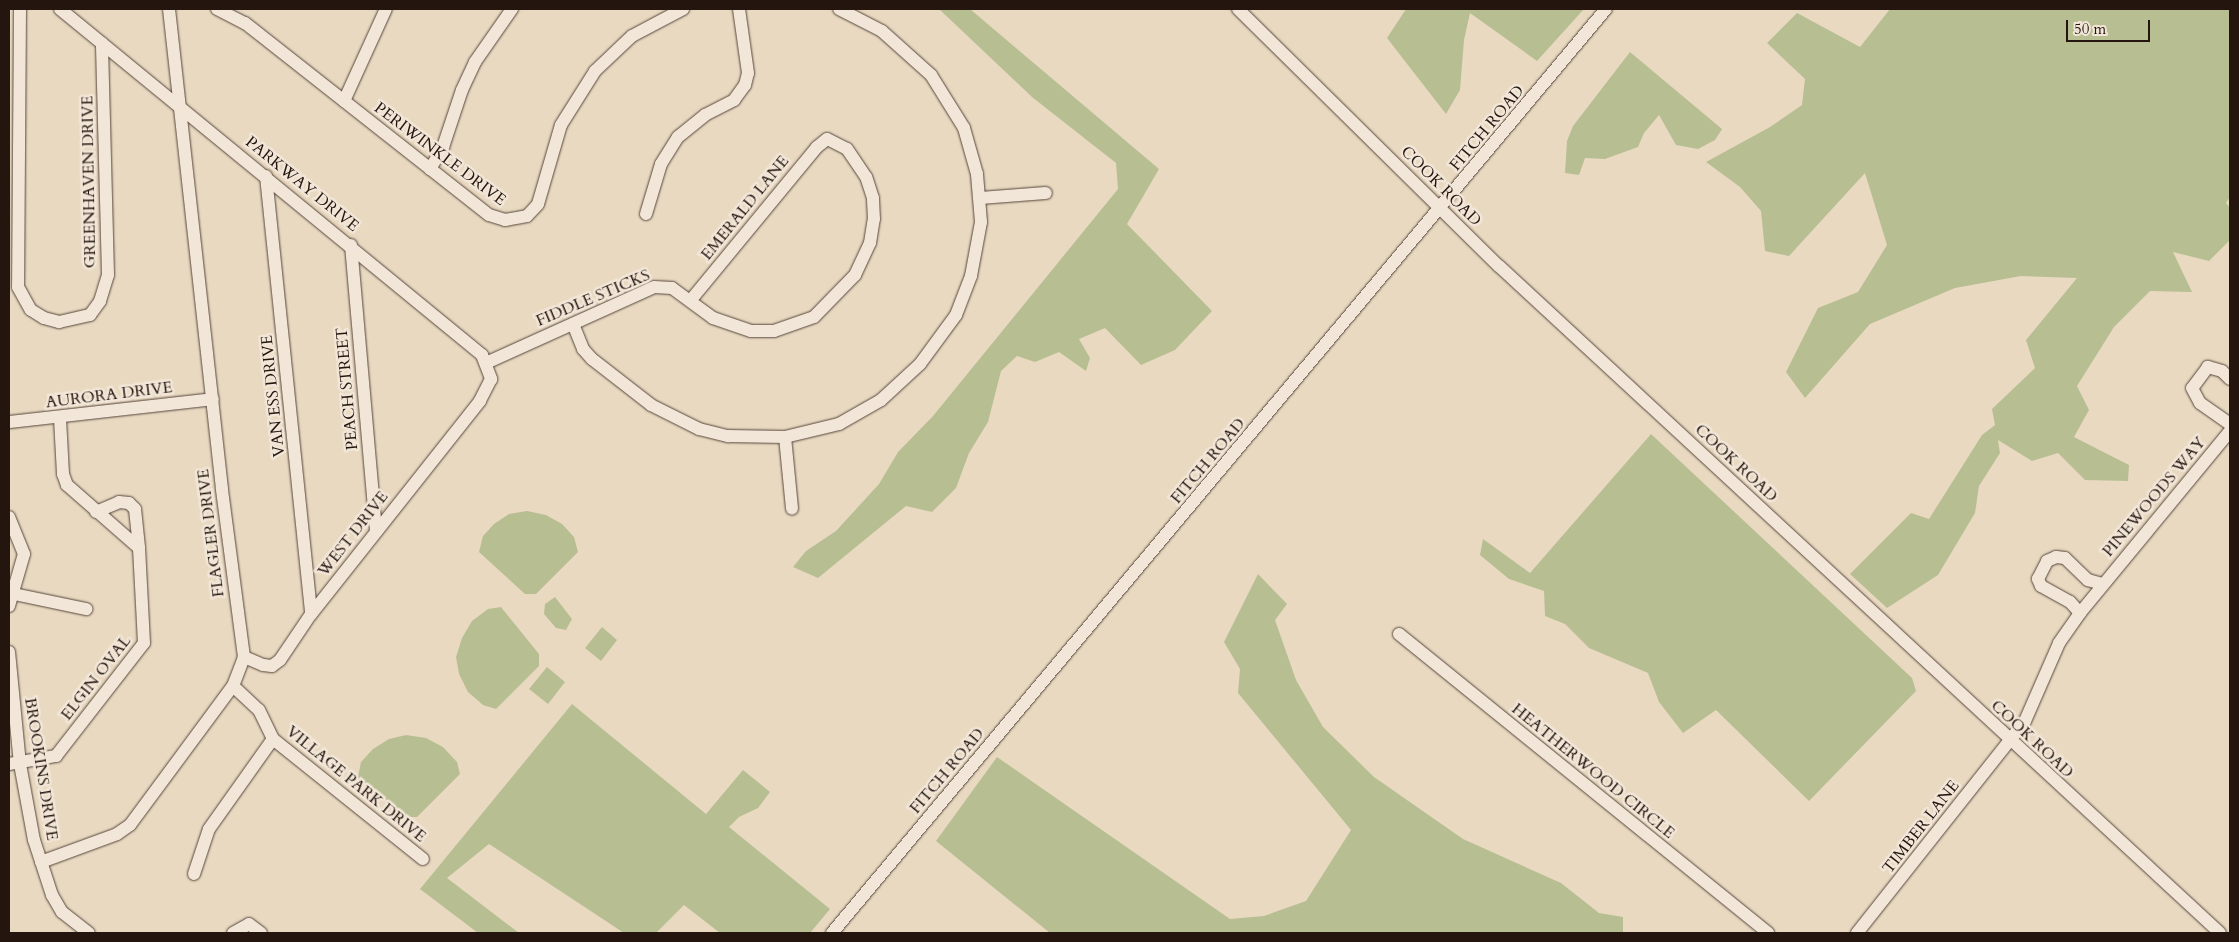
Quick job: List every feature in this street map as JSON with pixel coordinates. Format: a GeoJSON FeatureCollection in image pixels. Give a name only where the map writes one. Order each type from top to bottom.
{"type":"FeatureCollection","features":[{"type":"Feature","properties":{"kind":"street","name":"GREENHAVEN DRIVE"},"geometry":{"type":"LineString","coordinates":[[20,9],[18,287],[31,310],[44,318],[59,322],[90,315],[100,301],[108,274],[102,43]]}},
{"type":"Feature","properties":{"kind":"street","name":"PARKWAY DRIVE"},"geometry":{"type":"LineString","coordinates":[[60,9],[351,245],[482,354],[486,363]]}},
{"type":"Feature","properties":{"kind":"street","name":"FLAGLER DRIVE"},"geometry":{"type":"LineString","coordinates":[[41,862],[117,834],[130,824],[233,686],[244,657],[212,399],[171,9]]}},
{"type":"Feature","properties":{"kind":"street","name":"PERIWINKLE DRIVE"},"geometry":{"type":"LineString","coordinates":[[217,9],[245,23],[494,218],[505,220],[527,216],[541,199],[548,161],[561,125],[584,84],[607,58],[632,36],[683,9]]}},
{"type":"Feature","properties":{"kind":"street"},"geometry":{"type":"LineString","coordinates":[[344,101],[386,9]]}},
{"type":"Feature","properties":{"kind":"street"},"geometry":{"type":"LineString","coordinates":[[430,169],[443,146],[462,90],[475,62],[512,9]]}},
{"type":"Feature","properties":{"kind":"street"},"geometry":{"type":"LineString","coordinates":[[646,214],[661,164],[678,136],[705,115],[734,100],[745,85],[748,73],[739,9]]}},
{"type":"Feature","properties":{"kind":"street"},"geometry":{"type":"LineString","coordinates":[[573,324],[583,349],[592,359],[651,405],[677,420],[728,436],[784,438],[823,429],[862,413],[900,385],[920,364],[943,335],[963,298],[976,259],[980,198],[977,174],[964,128],[931,74],[882,31],[839,9]]}},
{"type":"Feature","properties":{"kind":"street","name":"COOK ROAD"},"geometry":{"type":"LineString","coordinates":[[1238,9],[1307,74],[1440,210],[2009,741],[2220,933]]}},
{"type":"Feature","properties":{"kind":"street","name":"FITCH ROAD"},"geometry":{"type":"LineString","coordinates":[[832,933],[1440,210],[1606,9]]}},
{"type":"Feature","properties":{"kind":"street","name":"FIDDLE STICKS"},"geometry":{"type":"LineString","coordinates":[[486,363],[654,287],[672,288],[691,300],[713,318],[735,328],[774,331],[814,317],[839,295],[866,254],[874,219],[873,198],[866,177],[853,156],[840,144],[828,139]]}},
{"type":"Feature","properties":{"kind":"street","name":"EMERALD LANE"},"geometry":{"type":"LineString","coordinates":[[691,300],[810,154],[828,139]]}},
{"type":"Feature","properties":{"kind":"street","name":"VAN ESS DRIVE"},"geometry":{"type":"LineString","coordinates":[[266,176],[311,614]]}},
{"type":"Feature","properties":{"kind":"street"},"geometry":{"type":"LineString","coordinates":[[980,198],[1046,193]]}},
{"type":"Feature","properties":{"kind":"street","name":"PEACH STREET"},"geometry":{"type":"LineString","coordinates":[[351,245],[376,531]]}},
{"type":"Feature","properties":{"kind":"street","name":"WEST DRIVE"},"geometry":{"type":"LineString","coordinates":[[244,657],[272,666],[301,632],[311,614],[480,401],[491,380],[486,363]]}},
{"type":"Feature","properties":{"kind":"street"},"geometry":{"type":"LineString","coordinates":[[2230,379],[2222,371],[2208,368],[2192,388],[2200,402],[2230,424]]}},
{"type":"Feature","properties":{"kind":"street","name":"AURORA DRIVE"},"geometry":{"type":"LineString","coordinates":[[9,422],[60,418],[212,399]]}},
{"type":"Feature","properties":{"kind":"street"},"geometry":{"type":"LineString","coordinates":[[60,418],[63,474],[67,485],[139,548]]}},
{"type":"Feature","properties":{"kind":"street","name":"PINEWOODS WAY"},"geometry":{"type":"LineString","coordinates":[[2009,741],[2025,720],[2058,642],[2102,584],[2230,431]]}},
{"type":"Feature","properties":{"kind":"street"},"geometry":{"type":"LineString","coordinates":[[784,438],[792,509]]}},
{"type":"Feature","properties":{"kind":"street","name":"ELGIN OVAL"},"geometry":{"type":"LineString","coordinates":[[15,764],[56,756],[144,643],[135,508],[129,503],[119,502],[96,512]]}},
{"type":"Feature","properties":{"kind":"street"},"geometry":{"type":"LineString","coordinates":[[9,517],[24,554],[9,606]]}},
{"type":"Feature","properties":{"kind":"street"},"geometry":{"type":"LineString","coordinates":[[2080,612],[2070,602],[2041,586],[2038,579],[2046,561],[2056,556],[2065,558],[2088,580],[2102,584]]}},
{"type":"Feature","properties":{"kind":"street"},"geometry":{"type":"LineString","coordinates":[[14,594],[86,609]]}},
{"type":"Feature","properties":{"kind":"street","name":"HEATHERWOOD CIRCLE"},"geometry":{"type":"LineString","coordinates":[[1399,634],[1768,933]]}},
{"type":"Feature","properties":{"kind":"street","name":"BROOKINS DRIVE"},"geometry":{"type":"LineString","coordinates":[[9,652],[15,764],[34,840],[52,895],[62,912],[89,933]]}},
{"type":"Feature","properties":{"kind":"street","name":"VILLAGE PARK DRIVE"},"geometry":{"type":"LineString","coordinates":[[233,686],[259,710],[274,739],[423,859]]}},
{"type":"Feature","properties":{"kind":"street"},"geometry":{"type":"LineString","coordinates":[[194,874],[209,829],[274,739]]}},
{"type":"Feature","properties":{"kind":"street","name":"TIMBER LANE"},"geometry":{"type":"LineString","coordinates":[[1857,933],[2009,741]]}},
{"type":"Feature","properties":{"kind":"street"},"geometry":{"type":"LineString","coordinates":[[234,933],[249,924],[261,933]]}},
{"type":"Feature","properties":{"kind":"green space"},"geometry":{"type":"Polygon","coordinates":[[[939,9],[970,9],[1159,169],[1127,224],[1212,311],[1175,350],[1141,365],[1105,328],[1079,339],[1090,358],[1086,371],[1059,352],[1035,362],[1017,356],[1001,371],[988,422],[969,453],[956,488],[932,512],[906,506],[818,578],[793,567],[806,551],[836,531],[879,484],[898,452],[933,416],[1118,189],[1116,163],[1032,97],[939,9]]]}},
{"type":"Feature","properties":{"kind":"green space"},"geometry":{"type":"Polygon","coordinates":[[[1406,9],[1584,9],[1537,61],[1470,13],[1464,40],[1460,90],[1446,114],[1387,38],[1406,9]]]}},
{"type":"Feature","properties":{"kind":"green space"},"geometry":{"type":"Polygon","coordinates":[[[1890,9],[2230,9],[2230,197],[2226,203],[2230,208],[2230,240],[2209,261],[2173,252],[2192,292],[2150,291],[2114,327],[2077,386],[2089,410],[2074,437],[2129,465],[2128,481],[2085,480],[2058,453],[2032,461],[1998,440],[2000,453],[1979,486],[1975,513],[1938,575],[1887,608],[1850,574],[1911,513],[1929,519],[1982,435],[1995,425],[1992,409],[2035,368],[2026,340],[2077,278],[2021,276],[1955,288],[1870,324],[1805,398],[1786,372],[1818,308],[1858,292],[1887,245],[1865,173],[1789,256],[1765,251],[1761,211],[1740,187],[1706,162],[1770,127],[1802,105],[1805,79],[1767,43],[1797,13],[1860,47],[1890,9]]]}},
{"type":"Feature","properties":{"kind":"green space"},"geometry":{"type":"Polygon","coordinates":[[[1630,52],[1722,129],[1715,140],[1698,149],[1676,145],[1659,115],[1644,133],[1638,147],[1605,159],[1585,158],[1579,175],[1565,173],[1567,141],[1573,126],[1630,52]]]}},
{"type":"Feature","properties":{"kind":"green space"},"geometry":{"type":"Polygon","coordinates":[[[1651,434],[1912,678],[1916,691],[1809,801],[1716,710],[1683,733],[1659,702],[1648,673],[1589,648],[1565,624],[1545,616],[1544,591],[1509,579],[1480,555],[1483,539],[1530,573],[1651,434]]]}},
{"type":"Feature","properties":{"kind":"green space"},"geometry":{"type":"Polygon","coordinates":[[[527,511],[546,515],[562,524],[574,537],[578,552],[536,594],[525,594],[479,552],[483,536],[494,524],[509,514],[527,511]]]}},
{"type":"Feature","properties":{"kind":"green space"},"geometry":{"type":"Polygon","coordinates":[[[1258,574],[1287,604],[1275,620],[1296,680],[1323,727],[1374,777],[1463,839],[1561,883],[1599,913],[1623,917],[1623,933],[1050,933],[936,841],[997,757],[1230,919],[1264,916],[1306,901],[1351,830],[1238,693],[1240,669],[1224,642],[1258,574]]]}},
{"type":"Feature","properties":{"kind":"green space"},"geometry":{"type":"Polygon","coordinates":[[[555,597],[572,619],[566,630],[556,628],[544,614],[545,604],[555,597]]]}},
{"type":"Feature","properties":{"kind":"green space"},"geometry":{"type":"Polygon","coordinates":[[[501,607],[539,654],[539,666],[496,709],[483,705],[468,692],[459,674],[456,657],[462,638],[472,621],[488,609],[501,607]]]}},
{"type":"Feature","properties":{"kind":"green space"},"geometry":{"type":"Polygon","coordinates":[[[602,627],[617,640],[601,661],[585,648],[602,627]]]}},
{"type":"Feature","properties":{"kind":"green space"},"geometry":{"type":"Polygon","coordinates":[[[547,667],[565,682],[548,704],[529,689],[547,667]]]}},
{"type":"Feature","properties":{"kind":"green space"},"geometry":{"type":"Polygon","coordinates":[[[572,704],[706,814],[743,770],[770,792],[758,808],[739,817],[729,827],[830,909],[810,933],[720,933],[684,905],[656,933],[624,933],[489,844],[447,878],[519,933],[478,933],[420,889],[572,704]]]}},
{"type":"Feature","properties":{"kind":"green space"},"geometry":{"type":"Polygon","coordinates":[[[406,735],[426,738],[443,747],[457,762],[460,774],[417,817],[407,817],[358,777],[361,762],[373,749],[389,739],[406,735]]]}}]}
